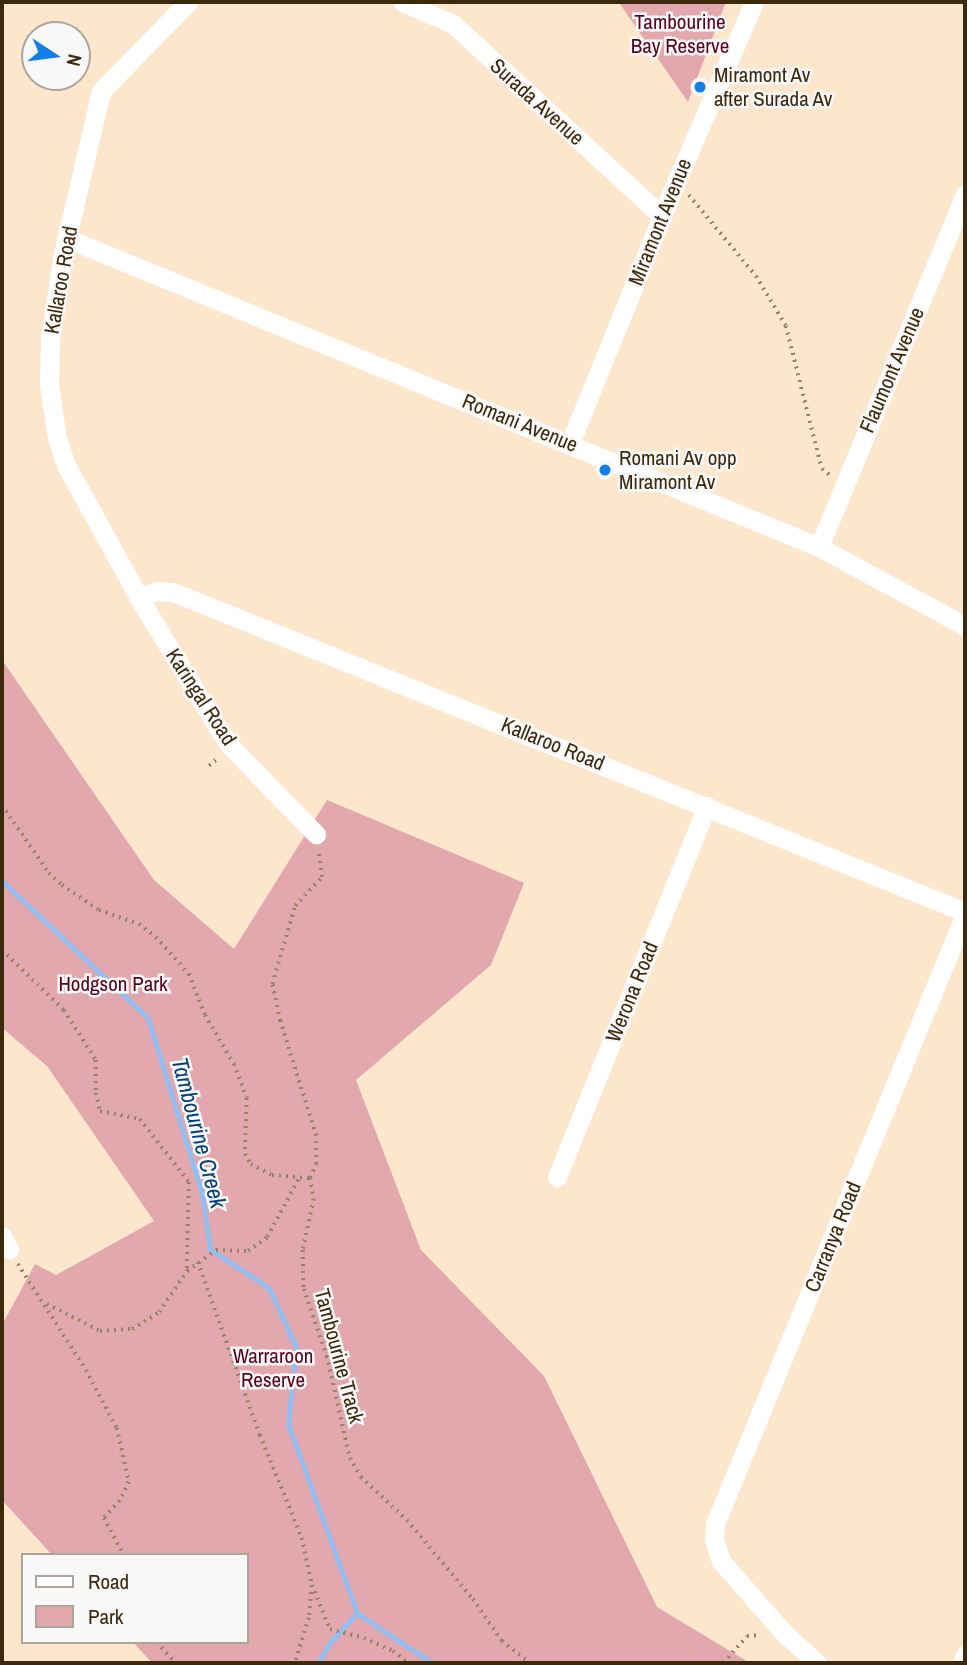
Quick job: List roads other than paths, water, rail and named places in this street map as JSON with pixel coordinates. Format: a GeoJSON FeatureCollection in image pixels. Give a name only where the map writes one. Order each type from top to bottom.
{"type":"FeatureCollection","features":[{"type":"Feature","properties":{"kind":"street","name":"Kallaroo Road"},"geometry":{"type":"LineString","coordinates":[[129,580],[66,465],[57,438],[49,359],[66,238],[101,90],[188,2]]}},
{"type":"Feature","properties":{"kind":"street","name":"Surada Avenue"},"geometry":{"type":"LineString","coordinates":[[403,2],[453,24],[662,215]]}},
{"type":"Feature","properties":{"kind":"street","name":"Miramont Avenue"},"geometry":{"type":"LineString","coordinates":[[570,443],[662,215],[754,2]]}},
{"type":"Feature","properties":{"kind":"street","name":"Flaumont Avenue"},"geometry":{"type":"LineString","coordinates":[[819,547],[965,194]]}},
{"type":"Feature","properties":{"kind":"street","name":"Romani Avenue"},"geometry":{"type":"LineString","coordinates":[[66,238],[819,547],[965,626]]}},
{"type":"Feature","properties":{"kind":"street","name":"Karingal Road"},"geometry":{"type":"LineString","coordinates":[[129,580],[231,747],[317,834]]}},
{"type":"Feature","properties":{"kind":"street","name":"Kallaroo Road"},"geometry":{"type":"LineString","coordinates":[[139,598],[157,592],[173,592],[965,913]]}},
{"type":"Feature","properties":{"kind":"street","name":"Werona Road"},"geometry":{"type":"LineString","coordinates":[[557,1177],[706,806]]}},
{"type":"Feature","properties":{"kind":"street","name":"Carranya Road"},"geometry":{"type":"LineString","coordinates":[[817,1663],[783,1633],[721,1561],[713,1539],[715,1524],[965,913]]}},
{"type":"Feature","properties":{"kind":"street"},"geometry":{"type":"LineString","coordinates":[[962,1663],[965,1655]]}},
{"type":"Feature","properties":{"kind":"waterway","name":"Tambourine Creek"},"geometry":{"type":"LineString","coordinates":[[2,881],[148,1018],[202,1194],[210,1249],[269,1288],[296,1347],[288,1424],[357,1613],[432,1663]]}},
{"type":"Feature","properties":{"kind":"waterway"},"geometry":{"type":"LineString","coordinates":[[318,1663],[329,1644],[357,1613]]}},
{"type":"Feature","properties":{"kind":"place","name":"Miramont Av after Surada Av"},"geometry":{"type":"Point","coordinates":[700,87]}},
{"type":"Feature","properties":{"kind":"place","name":"Romani Av opp Miramont Av"},"geometry":{"type":"Point","coordinates":[605,470]}},
{"type":"Feature","properties":{"kind":"park label","name":"Tambourine Bay Reserve"},"geometry":{"type":"Point","coordinates":[680,34]}},
{"type":"Feature","properties":{"kind":"park label","name":"Hodgson Park"},"geometry":{"type":"Point","coordinates":[113,984]}},
{"type":"Feature","properties":{"kind":"park label","name":"Warraroon Reserve"},"geometry":{"type":"Point","coordinates":[273,1368]}}]}
